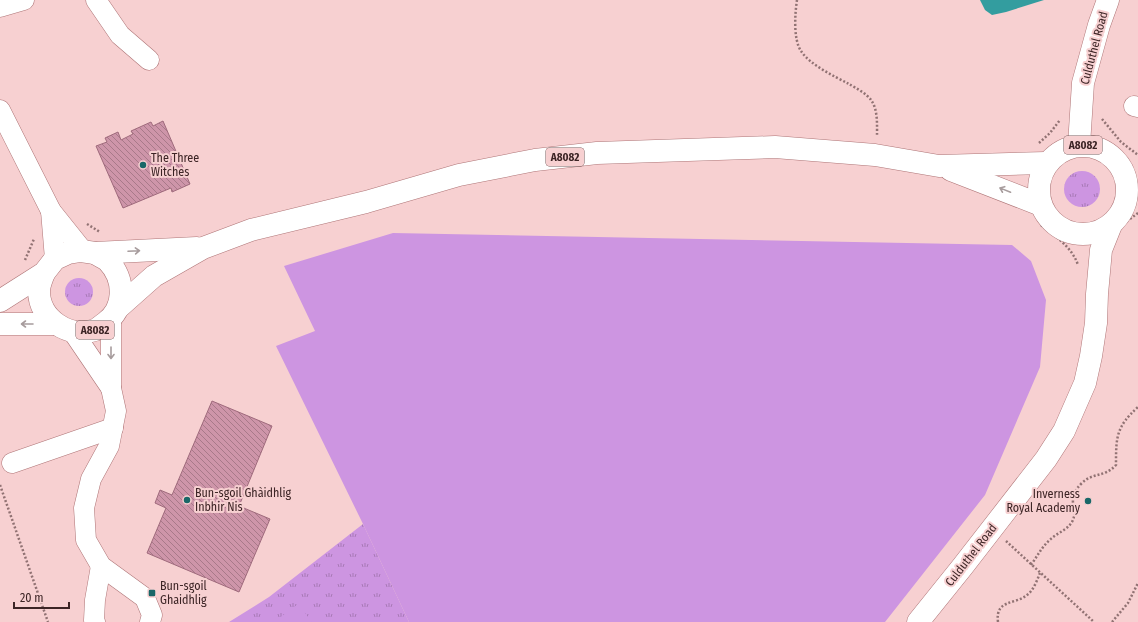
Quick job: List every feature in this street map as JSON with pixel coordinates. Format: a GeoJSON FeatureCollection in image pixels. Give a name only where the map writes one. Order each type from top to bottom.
{"type":"FeatureCollection","features":[{"type":"Feature","properties":{"kind":"main road","name":"Culduthel Road"},"geometry":{"type":"LineString","coordinates":[[1079,145],[1083,83],[1099,25],[1108,0]]}},
{"type":"Feature","properties":{"kind":"main road","name":"A8082"},"geometry":{"type":"LineString","coordinates":[[0,324],[64,328],[82,333],[96,330],[154,276],[203,248],[251,230],[366,202],[459,175],[543,159],[597,153],[775,147],[875,155],[939,166],[993,185],[1069,233],[1094,234],[1118,225],[1119,218],[1125,208],[1133,188],[1114,157],[1094,146],[1079,145],[1065,148],[1046,163],[1040,175],[1038,186],[1040,214]]}},
{"type":"Feature","properties":{"kind":"main road","name":"A8082"},"geometry":{"type":"LineString","coordinates":[[939,166],[1046,163]]}},
{"type":"Feature","properties":{"kind":"main road","name":"Culduthel Road"},"geometry":{"type":"LineString","coordinates":[[918,622],[1046,459],[1064,431],[1085,383],[1091,356],[1096,324],[1101,250],[1118,225]]}},
{"type":"Feature","properties":{"kind":"main road"},"geometry":{"type":"LineString","coordinates":[[1069,233],[1099,272]]}},
{"type":"Feature","properties":{"kind":"main road","name":"A8082"},"geometry":{"type":"LineString","coordinates":[[0,301],[68,252],[203,248]]}},
{"type":"Feature","properties":{"kind":"main road","name":"A8082"},"geometry":{"type":"LineString","coordinates":[[89,252],[108,261],[119,279],[121,294],[115,313]]}},
{"type":"Feature","properties":{"kind":"main road"},"geometry":{"type":"LineString","coordinates":[[49,266],[39,290],[41,304],[45,313],[64,328]]}},
{"type":"Feature","properties":{"kind":"street"},"geometry":{"type":"LineString","coordinates":[[0,7],[24,0]]}},
{"type":"Feature","properties":{"kind":"street"},"geometry":{"type":"LineString","coordinates":[[96,0],[120,35],[149,60]]}},
{"type":"Feature","properties":{"kind":"street"},"geometry":{"type":"LineString","coordinates":[[0,110],[52,211],[89,252]]}},
{"type":"Feature","properties":{"kind":"street"},"geometry":{"type":"LineString","coordinates":[[49,266],[52,211]]}},
{"type":"Feature","properties":{"kind":"street"},"geometry":{"type":"LineString","coordinates":[[115,313],[111,388],[116,411],[109,446],[91,479],[84,508],[86,540],[106,570],[145,598],[152,615],[150,622]]}},
{"type":"Feature","properties":{"kind":"street"},"geometry":{"type":"LineString","coordinates":[[64,328],[111,388]]}},
{"type":"Feature","properties":{"kind":"street"},"geometry":{"type":"LineString","coordinates":[[12,463],[113,428]]}},
{"type":"Feature","properties":{"kind":"street"},"geometry":{"type":"LineString","coordinates":[[95,622],[95,600],[106,570]]}},
{"type":"Feature","properties":{"kind":"path"},"geometry":{"type":"LineString","coordinates":[[797,0],[795,14],[797,41],[801,51],[814,64],[871,99],[875,109],[877,126],[876,142]]}},
{"type":"Feature","properties":{"kind":"path"},"geometry":{"type":"LineString","coordinates":[[1118,225],[1138,213]]}},
{"type":"Feature","properties":{"kind":"path"},"geometry":{"type":"LineString","coordinates":[[1040,214],[1060,240],[1075,256],[1078,262],[1081,278],[1099,272]]}},
{"type":"Feature","properties":{"kind":"path"},"geometry":{"type":"LineString","coordinates":[[1031,565],[1045,544],[1070,526],[1074,519],[1072,501],[1074,492],[1080,484],[1088,478],[1102,475],[1111,471],[1116,465],[1116,440],[1118,431],[1123,423],[1138,407]]}},
{"type":"Feature","properties":{"kind":"path"},"geometry":{"type":"LineString","coordinates":[[0,485],[48,622]]}},
{"type":"Feature","properties":{"kind":"path"},"geometry":{"type":"LineString","coordinates":[[992,529],[1094,622]]}},
{"type":"Feature","properties":{"kind":"path"},"geometry":{"type":"LineString","coordinates":[[998,622],[998,614],[1001,607],[1006,603],[1020,599],[1027,595],[1032,590],[1040,573]]}},
{"type":"Feature","properties":{"kind":"path"},"geometry":{"type":"LineString","coordinates":[[1112,622],[1128,603],[1138,583]]}},
{"type":"Feature","properties":{"kind":"green space"},"geometry":{"type":"Polygon","coordinates":[[[1082,171],[1095,176],[1100,189],[1095,202],[1082,207],[1069,202],[1064,189],[1069,176],[1082,171]]]}},
{"type":"Feature","properties":{"kind":"green space"},"geometry":{"type":"Polygon","coordinates":[[[393,233],[1012,245],[1031,261],[1046,300],[1040,367],[985,495],[885,622],[409,622],[276,346],[315,331],[284,266],[393,233]]]}},
{"type":"Feature","properties":{"kind":"green space"},"geometry":{"type":"Polygon","coordinates":[[[79,278],[89,282],[93,292],[89,302],[79,306],[69,302],[65,292],[69,282],[79,278]]]}},
{"type":"Feature","properties":{"kind":"green space"},"geometry":{"type":"Polygon","coordinates":[[[363,524],[409,622],[229,622],[269,597],[363,524]]]}},
{"type":"Feature","properties":{"kind":"green space"},"geometry":{"type":"Polygon","coordinates":[[[298,604],[312,622],[274,622],[298,604]]]}},
{"type":"Feature","properties":{"kind":"water"},"geometry":{"type":"Polygon","coordinates":[[[980,0],[1044,0],[992,15],[985,10],[980,0]]]}},
{"type":"Feature","properties":{"kind":"building","name":"The Three Witches"},"geometry":{"type":"Polygon","coordinates":[[[163,121],[190,184],[172,192],[171,188],[123,208],[96,146],[107,142],[105,138],[118,132],[121,140],[133,134],[131,131],[151,122],[153,126],[163,121]]]}},
{"type":"Feature","properties":{"kind":"building"},"geometry":{"type":"Polygon","coordinates":[[[212,401],[272,426],[239,506],[270,519],[239,592],[147,553],[166,508],[155,503],[160,490],[172,495],[212,401]]]}},
{"type":"Feature","properties":{"kind":"place","name":"The Three Witches"},"geometry":{"type":"Point","coordinates":[143,165]}},
{"type":"Feature","properties":{"kind":"place","name":"Bun-sgoil Ghàidhlig Inbhir Nis"},"geometry":{"type":"Point","coordinates":[187,500]}},
{"type":"Feature","properties":{"kind":"place","name":"Inverness Royal Academy"},"geometry":{"type":"Point","coordinates":[1088,501]}},
{"type":"Feature","properties":{"kind":"place","name":"Bun-sgoil Ghaidhlig"},"geometry":{"type":"Point","coordinates":[152,593]}}]}
